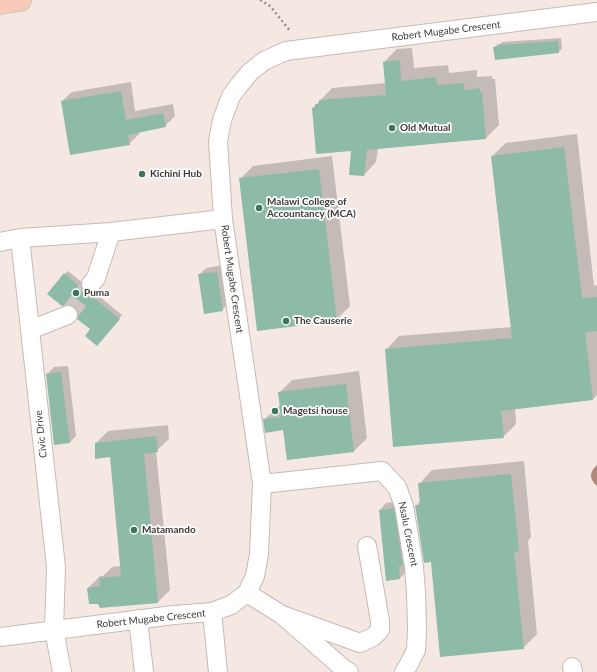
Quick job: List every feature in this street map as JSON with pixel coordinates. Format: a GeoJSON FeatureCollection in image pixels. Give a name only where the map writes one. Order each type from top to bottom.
{"type":"FeatureCollection","features":[{"type":"Feature","properties":{"kind":"main road"},"geometry":{"type":"LineString","coordinates":[[0,2],[20,0]]}},
{"type":"Feature","properties":{"kind":"street","name":"Robert Mugabe Crescent"},"geometry":{"type":"LineString","coordinates":[[0,637],[138,619],[212,612],[231,605],[247,593],[255,576],[259,554],[262,484],[223,219],[218,141],[222,120],[231,96],[250,72],[264,60],[286,51],[597,12]]}},
{"type":"Feature","properties":{"kind":"street"},"geometry":{"type":"LineString","coordinates":[[0,242],[20,238],[111,232],[223,219]]}},
{"type":"Feature","properties":{"kind":"street"},"geometry":{"type":"LineString","coordinates":[[91,284],[96,278],[111,232]]}},
{"type":"Feature","properties":{"kind":"street","name":"Civic Drive"},"geometry":{"type":"LineString","coordinates":[[20,238],[56,567],[54,630],[62,672]]}},
{"type":"Feature","properties":{"kind":"street"},"geometry":{"type":"LineString","coordinates":[[30,330],[68,315]]}},
{"type":"Feature","properties":{"kind":"street","name":"Nsalu Crescent"},"geometry":{"type":"LineString","coordinates":[[262,484],[382,472],[397,487],[404,506],[414,567],[416,592],[416,650],[410,664],[404,672]]}},
{"type":"Feature","properties":{"kind":"street"},"geometry":{"type":"LineString","coordinates":[[282,615],[360,643],[373,637],[380,630],[380,621],[367,546]]}},
{"type":"Feature","properties":{"kind":"street"},"geometry":{"type":"LineString","coordinates":[[247,593],[282,615],[344,669],[350,672]]}},
{"type":"Feature","properties":{"kind":"street"},"geometry":{"type":"LineString","coordinates":[[212,612],[218,672]]}},
{"type":"Feature","properties":{"kind":"street"},"geometry":{"type":"LineString","coordinates":[[138,619],[144,672]]}},
{"type":"Feature","properties":{"kind":"path"},"geometry":{"type":"LineString","coordinates":[[260,0],[270,6],[290,30],[299,49]]}},
{"type":"Feature","properties":{"kind":"shaded area"},"geometry":{"type":"Polygon","coordinates":[[[597,465],[597,486],[592,481],[591,473],[597,465]]]}},
{"type":"Feature","properties":{"kind":"building"},"geometry":{"type":"Polygon","coordinates":[[[558,41],[559,53],[495,60],[493,47],[498,45],[558,41]]]}},
{"type":"Feature","properties":{"kind":"building"},"geometry":{"type":"Polygon","coordinates":[[[400,60],[401,81],[436,77],[437,85],[464,83],[465,90],[480,88],[480,92],[482,92],[486,139],[367,150],[364,176],[349,175],[351,151],[316,154],[312,108],[315,107],[315,104],[319,104],[319,100],[386,95],[383,62],[400,60]]]}},
{"type":"Feature","properties":{"kind":"building"},"geometry":{"type":"Polygon","coordinates":[[[121,91],[126,120],[163,113],[166,127],[128,135],[130,145],[70,155],[61,101],[121,91]]]}},
{"type":"Feature","properties":{"kind":"building"},"geometry":{"type":"Polygon","coordinates":[[[564,147],[582,298],[597,297],[597,331],[585,332],[593,400],[501,411],[504,438],[393,447],[385,349],[512,338],[491,156],[564,147]]]}},
{"type":"Feature","properties":{"kind":"building"},"geometry":{"type":"Polygon","coordinates":[[[319,169],[337,321],[257,331],[239,178],[319,169]]]}},
{"type":"Feature","properties":{"kind":"building"},"geometry":{"type":"Polygon","coordinates":[[[217,272],[223,311],[204,314],[198,274],[217,272]]]}},
{"type":"Feature","properties":{"kind":"building"},"geometry":{"type":"Polygon","coordinates":[[[64,273],[85,292],[120,319],[97,346],[85,336],[90,329],[77,319],[78,312],[75,307],[69,305],[62,306],[47,294],[64,273]]]}},
{"type":"Feature","properties":{"kind":"building"},"geometry":{"type":"Polygon","coordinates":[[[61,372],[70,443],[54,445],[46,374],[61,372]]]}},
{"type":"Feature","properties":{"kind":"building"},"geometry":{"type":"Polygon","coordinates":[[[346,384],[354,452],[287,460],[283,430],[265,433],[263,419],[281,417],[278,392],[346,384]]]}},
{"type":"Feature","properties":{"kind":"building","name":"Matamando"},"geometry":{"type":"Polygon","coordinates":[[[156,436],[158,452],[144,454],[158,603],[100,608],[98,604],[89,604],[87,588],[100,586],[99,578],[121,576],[110,457],[95,459],[95,443],[156,436]]]}},
{"type":"Feature","properties":{"kind":"building"},"geometry":{"type":"Polygon","coordinates":[[[511,474],[519,551],[514,552],[524,649],[440,657],[431,562],[424,563],[415,505],[420,505],[418,483],[511,474]]]}},
{"type":"Feature","properties":{"kind":"building"},"geometry":{"type":"Polygon","coordinates":[[[394,508],[403,565],[399,566],[400,579],[386,581],[379,510],[394,508]]]}},
{"type":"Feature","properties":{"kind":"tunnel"},"geometry":{"type":"LineString","coordinates":[[68,315],[91,284]]}},
{"type":"Feature","properties":{"kind":"place","name":"Old Mutual"},"geometry":{"type":"Point","coordinates":[392,128]}},
{"type":"Feature","properties":{"kind":"place","name":"Kichini Hub"},"geometry":{"type":"Point","coordinates":[142,174]}},
{"type":"Feature","properties":{"kind":"place","name":"Malawi College of Accountancy (MCA)"},"geometry":{"type":"Point","coordinates":[259,208]}},
{"type":"Feature","properties":{"kind":"place","name":"Puma"},"geometry":{"type":"Point","coordinates":[76,293]}},
{"type":"Feature","properties":{"kind":"place","name":"The Causerie"},"geometry":{"type":"Point","coordinates":[286,321]}},
{"type":"Feature","properties":{"kind":"place","name":"Magetsi house"},"geometry":{"type":"Point","coordinates":[275,411]}},
{"type":"Feature","properties":{"kind":"place","name":"Matamando"},"geometry":{"type":"Point","coordinates":[134,530]}}]}
